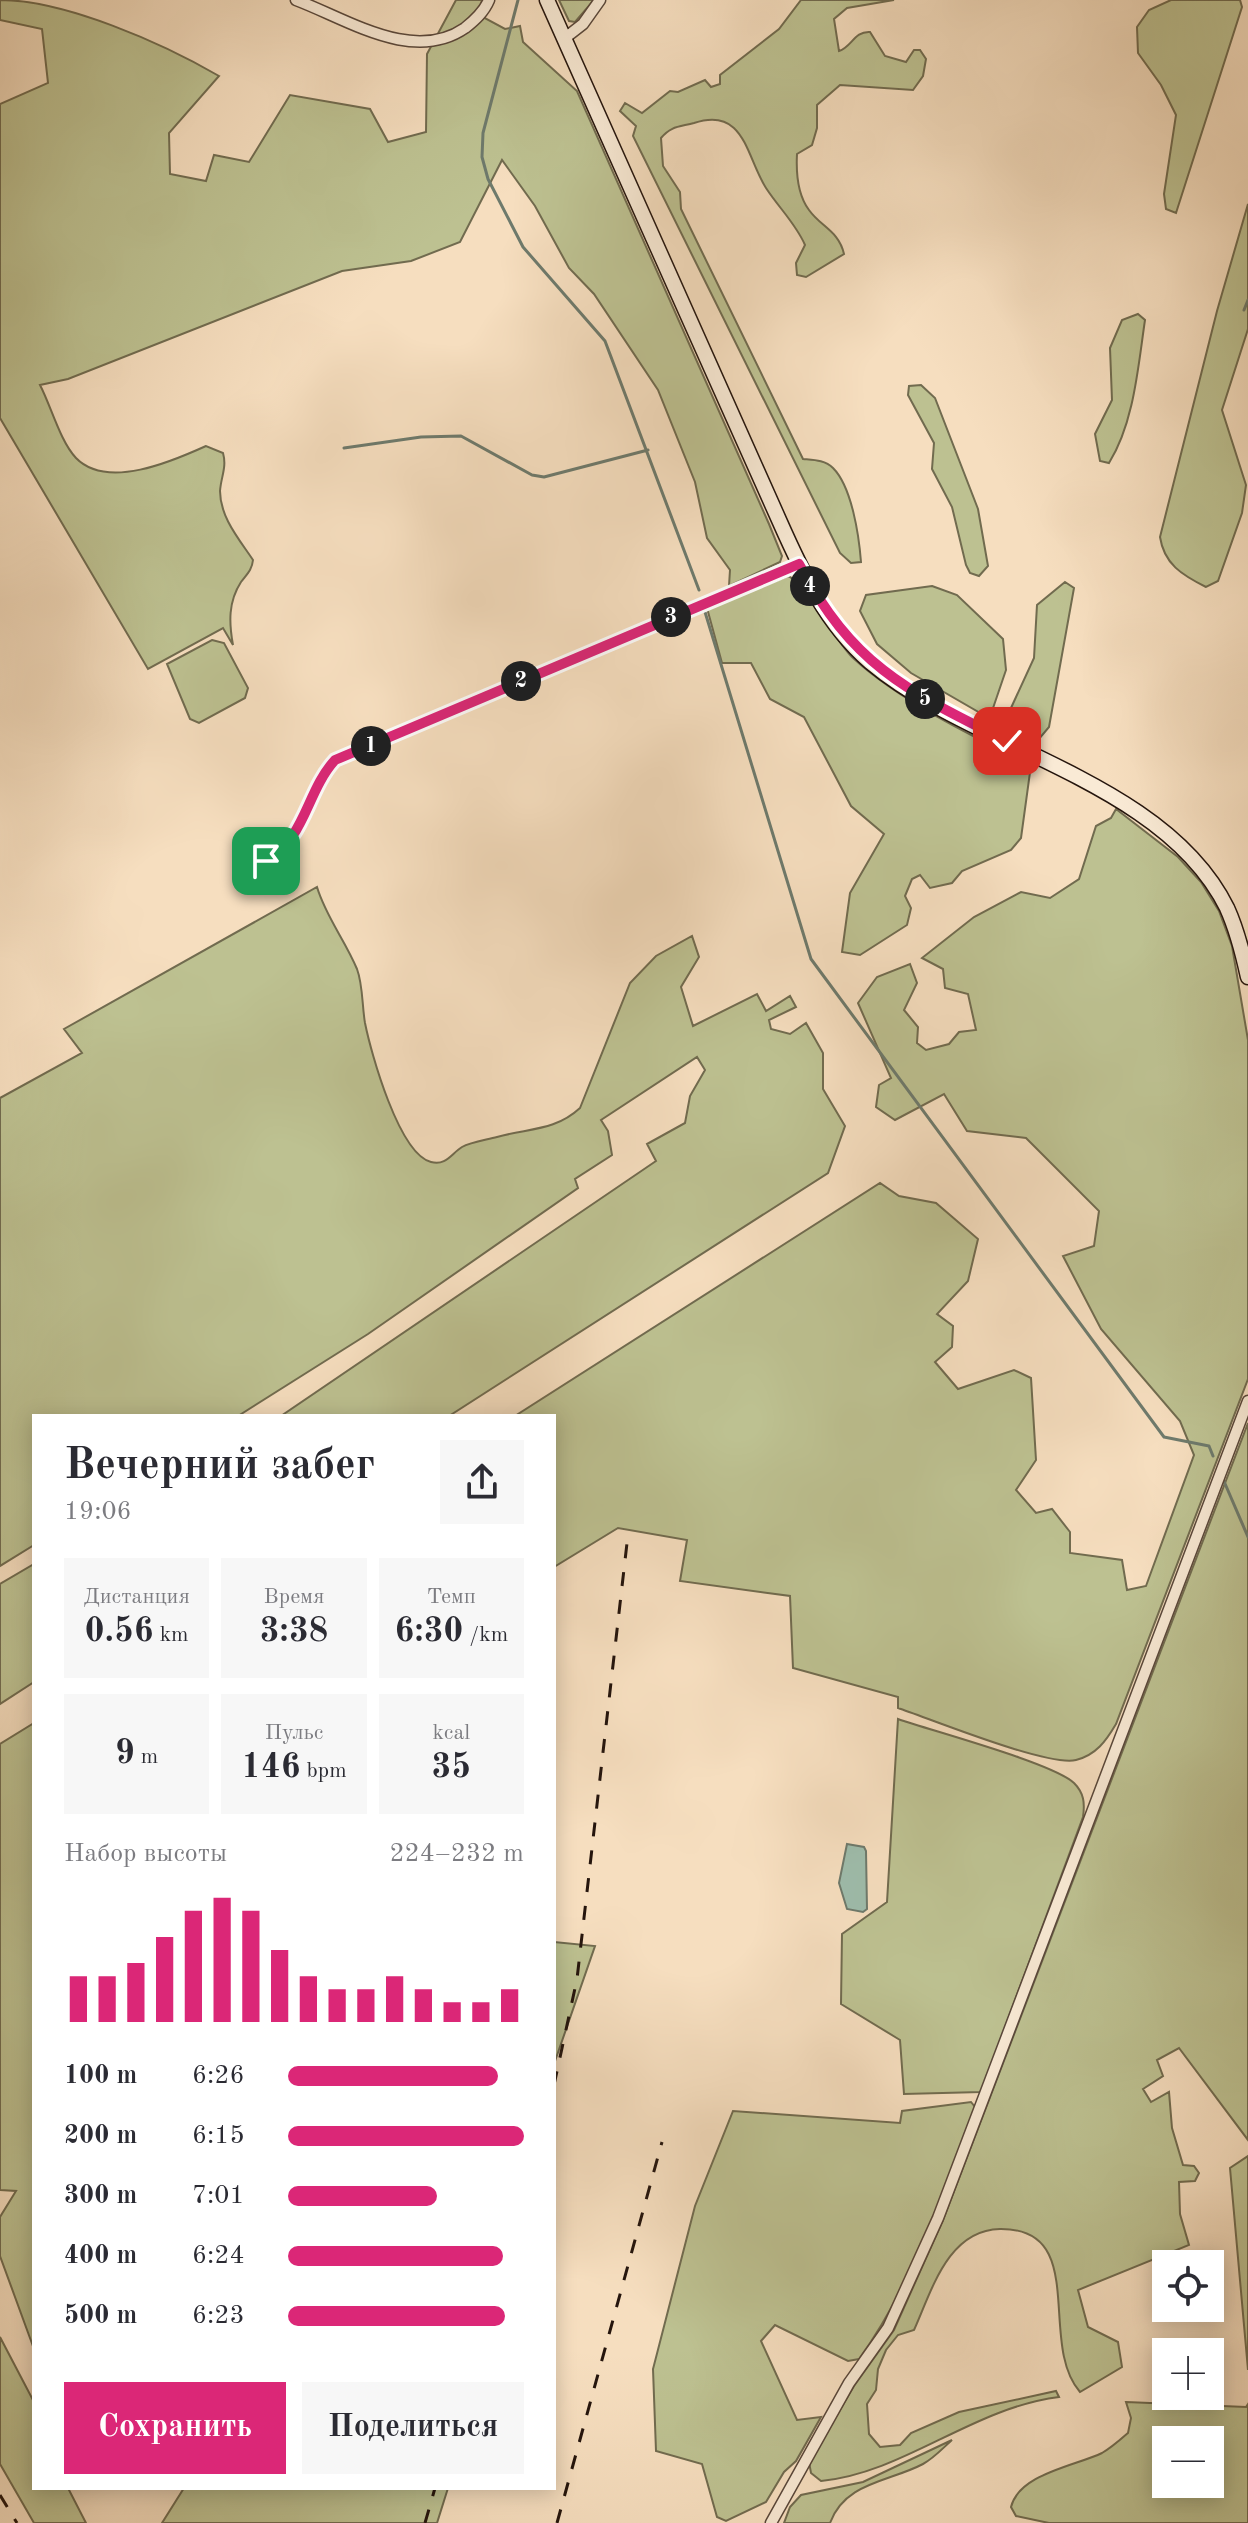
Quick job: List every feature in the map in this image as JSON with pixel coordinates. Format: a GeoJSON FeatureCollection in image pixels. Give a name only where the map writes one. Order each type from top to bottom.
{"type":"FeatureCollection","features":[{"type":"Feature","properties":{"kind":"main road"},"geometry":{"type":"LineString","coordinates":[[547,0],[799,564],[842,634],[870,662],[948,712],[1120,803],[1184,851],[1207,877],[1226,907],[1248,977]]}},
{"type":"Feature","properties":{"kind":"street"},"geometry":{"type":"LineString","coordinates":[[296,0],[387,37],[434,42],[455,35],[472,23],[489,0]]}},
{"type":"Feature","properties":{"kind":"street"},"geometry":{"type":"LineString","coordinates":[[565,38],[583,24],[600,0]]}},
{"type":"Feature","properties":{"kind":"street"},"geometry":{"type":"LineString","coordinates":[[266,861],[282,851],[294,838],[323,776],[335,760],[799,564]]}},
{"type":"Feature","properties":{"kind":"street"},"geometry":{"type":"LineString","coordinates":[[771,2523],[849,2383],[888,2328],[938,2218],[1248,1401]]}},
{"type":"Feature","properties":{"kind":"green space"},"geometry":{"type":"Polygon","coordinates":[[[0,0],[54,7],[83,15],[142,37],[219,76],[169,133],[170,174],[206,181],[214,155],[249,162],[290,95],[370,109],[388,142],[426,132],[427,54],[456,0],[482,0],[479,15],[505,29],[520,26],[523,42],[577,91],[769,524],[782,556],[780,562],[729,586],[730,570],[707,538],[695,482],[658,390],[594,294],[569,268],[535,206],[502,160],[460,242],[411,261],[342,271],[68,379],[40,385],[70,451],[89,467],[105,472],[140,470],[206,446],[223,453],[220,491],[223,510],[253,560],[232,605],[233,645],[223,628],[148,669],[0,418],[0,104],[48,83],[42,29],[0,20],[0,0]]]}},
{"type":"Feature","properties":{"kind":"green space"},"geometry":{"type":"Polygon","coordinates":[[[559,0],[594,0],[575,22],[569,21],[559,0]]]}},
{"type":"Feature","properties":{"kind":"green space"},"geometry":{"type":"Polygon","coordinates":[[[801,0],[894,0],[847,8],[834,19],[839,51],[860,34],[870,32],[885,56],[906,62],[914,50],[920,50],[926,59],[923,76],[913,90],[840,85],[817,105],[817,128],[812,145],[797,154],[798,183],[809,210],[834,234],[844,254],[806,277],[797,275],[796,263],[805,245],[766,188],[742,138],[724,122],[711,120],[668,131],[661,138],[663,166],[680,192],[681,209],[803,459],[830,465],[840,476],[850,499],[861,562],[851,563],[840,553],[633,136],[636,126],[620,111],[625,103],[642,113],[670,91],[678,92],[705,80],[711,87],[720,84],[720,75],[779,29],[801,0]]]}},
{"type":"Feature","properties":{"kind":"green space"},"geometry":{"type":"Polygon","coordinates":[[[1171,0],[1240,0],[1242,7],[1176,213],[1166,209],[1164,194],[1176,115],[1161,85],[1138,53],[1137,27],[1149,10],[1171,0]]]}},
{"type":"Feature","properties":{"kind":"green space"},"geometry":{"type":"Polygon","coordinates":[[[1248,204],[1248,329],[1222,410],[1246,485],[1242,513],[1218,581],[1206,587],[1170,562],[1160,537],[1217,311],[1248,204]]]}},
{"type":"Feature","properties":{"kind":"green space"},"geometry":{"type":"Polygon","coordinates":[[[1138,314],[1145,320],[1130,413],[1109,463],[1100,461],[1095,434],[1112,400],[1110,348],[1122,320],[1138,314]]]}},
{"type":"Feature","properties":{"kind":"green space"},"geometry":{"type":"Polygon","coordinates":[[[921,385],[935,398],[978,509],[988,566],[979,576],[970,573],[966,565],[952,507],[932,469],[934,443],[908,395],[909,386],[921,385]]]}},
{"type":"Feature","properties":{"kind":"green space"},"geometry":{"type":"Polygon","coordinates":[[[788,576],[801,588],[845,649],[871,673],[937,717],[1031,765],[1021,838],[1011,850],[962,871],[952,883],[930,888],[920,875],[912,879],[905,896],[911,908],[907,925],[860,955],[842,952],[850,893],[884,834],[851,806],[804,717],[770,699],[751,663],[722,663],[707,608],[788,576]]]}},
{"type":"Feature","properties":{"kind":"green space"},"geometry":{"type":"Polygon","coordinates":[[[1065,582],[1074,588],[1049,727],[1039,739],[1016,736],[1005,721],[1034,658],[1037,605],[1065,582]]]}},
{"type":"Feature","properties":{"kind":"green space"},"geometry":{"type":"Polygon","coordinates":[[[932,586],[957,595],[1003,639],[1006,670],[991,714],[982,714],[911,673],[877,644],[860,611],[866,595],[932,586]]]}},
{"type":"Feature","properties":{"kind":"green space"},"geometry":{"type":"Polygon","coordinates":[[[212,640],[224,643],[248,688],[245,698],[199,723],[190,719],[167,664],[212,640]]]}},
{"type":"Feature","properties":{"kind":"green space"},"geometry":{"type":"Polygon","coordinates":[[[1116,809],[1178,857],[1201,882],[1219,911],[1232,946],[1248,1040],[1248,1379],[1116,1724],[1104,1742],[1089,1755],[1076,1760],[1062,1760],[1016,1750],[898,1708],[898,1697],[793,1668],[790,1596],[680,1581],[687,1540],[618,1528],[556,1566],[556,1414],[518,1414],[880,1183],[899,1196],[936,1203],[978,1239],[968,1281],[937,1314],[953,1326],[952,1347],[935,1362],[958,1389],[1014,1370],[1031,1378],[1036,1460],[1016,1490],[1036,1513],[1052,1509],[1070,1532],[1070,1553],[1122,1560],[1127,1590],[1146,1586],[1194,1455],[1180,1421],[1101,1329],[1063,1256],[1094,1246],[1099,1211],[1026,1138],[967,1131],[944,1094],[895,1120],[876,1107],[879,1085],[891,1078],[858,1003],[877,977],[910,964],[917,983],[904,1010],[918,1027],[917,1043],[926,1050],[949,1044],[959,1032],[976,1030],[968,994],[945,988],[943,969],[922,958],[974,917],[1021,892],[1050,898],[1079,879],[1096,826],[1111,818],[1116,809]]]}},
{"type":"Feature","properties":{"kind":"green space"},"geometry":{"type":"Polygon","coordinates":[[[317,887],[357,969],[368,1037],[388,1101],[408,1141],[419,1155],[431,1162],[444,1161],[470,1144],[551,1125],[580,1108],[630,983],[656,956],[692,936],[699,957],[681,987],[693,1026],[757,994],[766,1011],[790,996],[796,1007],[769,1020],[771,1029],[790,1034],[806,1023],[823,1053],[823,1089],[845,1126],[828,1173],[452,1414],[284,1414],[656,1161],[647,1144],[685,1123],[690,1096],[705,1070],[697,1057],[601,1120],[608,1131],[612,1155],[575,1179],[578,1188],[368,1334],[241,1414],[32,1414],[32,1546],[0,1566],[0,1098],[82,1053],[64,1029],[317,887]]]}},
{"type":"Feature","properties":{"kind":"green space"},"geometry":{"type":"Polygon","coordinates":[[[1248,1423],[1248,2140],[1179,2048],[1157,2060],[1163,2076],[1143,2089],[1151,2102],[1169,2092],[1172,2128],[1183,2165],[1194,2166],[1199,2173],[1195,2181],[1179,2182],[1180,2214],[1189,2245],[1177,2250],[1152,2250],[1152,2260],[1078,2290],[1088,2327],[1118,2342],[1122,2367],[1080,2392],[1068,2371],[1062,2346],[1054,2267],[1044,2247],[1028,2234],[1000,2229],[982,2232],[967,2240],[944,2265],[914,2330],[898,2335],[886,2350],[878,2369],[876,2390],[867,2404],[869,2434],[880,2447],[900,2445],[911,2433],[959,2412],[1056,2391],[1059,2397],[1027,2403],[997,2414],[881,2466],[851,2476],[821,2481],[811,2473],[809,2462],[854,2386],[894,2330],[943,2220],[1248,1423]]]}},
{"type":"Feature","properties":{"kind":"green space"},"geometry":{"type":"Polygon","coordinates":[[[32,1565],[32,1683],[0,1704],[0,1584],[32,1565]]]}},
{"type":"Feature","properties":{"kind":"green space"},"geometry":{"type":"Polygon","coordinates":[[[898,1719],[1042,1766],[1074,1783],[1083,1798],[1083,1817],[981,2092],[904,2094],[900,2040],[841,2004],[842,1934],[887,1902],[898,1719]]]}},
{"type":"Feature","properties":{"kind":"green space"},"geometry":{"type":"Polygon","coordinates":[[[32,1724],[32,2344],[0,2256],[0,2217],[16,2191],[0,2190],[0,1744],[32,1724]]]}},
{"type":"Feature","properties":{"kind":"green space"},"geometry":{"type":"Polygon","coordinates":[[[556,1942],[595,1946],[556,2058],[556,1942]]]}},
{"type":"Feature","properties":{"kind":"green space"},"geometry":{"type":"Polygon","coordinates":[[[971,2102],[975,2107],[925,2238],[895,2300],[859,2359],[848,2361],[775,2325],[761,2341],[797,2420],[821,2417],[796,2461],[784,2472],[766,2502],[726,2521],[717,2517],[702,2464],[656,2451],[653,2369],[695,2206],[733,2111],[900,2123],[902,2111],[971,2102]]]}},
{"type":"Feature","properties":{"kind":"green space"},"geometry":{"type":"Polygon","coordinates":[[[1248,2156],[1248,2370],[1230,2168],[1248,2156]]]}},
{"type":"Feature","properties":{"kind":"green space"},"geometry":{"type":"Polygon","coordinates":[[[0,2337],[32,2398],[32,2490],[69,2490],[86,2523],[34,2523],[0,2464],[0,2337]]]}},
{"type":"Feature","properties":{"kind":"green space"},"geometry":{"type":"Polygon","coordinates":[[[1126,2402],[1152,2403],[1152,2410],[1224,2410],[1224,2406],[1246,2407],[1248,2404],[1248,2523],[1049,2523],[1016,2516],[1011,2507],[1025,2486],[1049,2472],[1105,2451],[1128,2433],[1131,2418],[1126,2402]]]}},
{"type":"Feature","properties":{"kind":"green space"},"geometry":{"type":"Polygon","coordinates":[[[952,2440],[923,2464],[857,2491],[837,2509],[830,2523],[784,2523],[790,2507],[801,2495],[863,2482],[952,2440]]]}},
{"type":"Feature","properties":{"kind":"green space"},"geometry":{"type":"Polygon","coordinates":[[[183,2490],[447,2490],[437,2523],[162,2523],[183,2490]]]}},
{"type":"Feature","properties":{"kind":"shaded area"},"geometry":{"type":"Polygon","coordinates":[[[847,1844],[864,1847],[866,1851],[867,1909],[863,1912],[847,1909],[839,1883],[847,1844]]]}},
{"type":"Feature","properties":{"kind":"waterway"},"geometry":{"type":"LineString","coordinates":[[518,0],[483,133],[482,157],[488,179],[523,247],[605,341],[699,590]]}},
{"type":"Feature","properties":{"kind":"waterway"},"geometry":{"type":"LineString","coordinates":[[1244,310],[1248,300]]}},
{"type":"Feature","properties":{"kind":"waterway"},"geometry":{"type":"LineString","coordinates":[[344,448],[421,437],[461,436],[532,475],[544,477],[648,450]]}},
{"type":"Feature","properties":{"kind":"waterway"},"geometry":{"type":"LineString","coordinates":[[705,612],[811,959],[1164,1437],[1209,1446],[1213,1456]]}},
{"type":"Feature","properties":{"kind":"waterway"},"geometry":{"type":"LineString","coordinates":[[1223,1479],[1248,1537]]}},
{"type":"Feature","properties":{"kind":"railway"},"geometry":{"type":"LineString","coordinates":[[556,2076],[577,1979],[627,1543]]}},
{"type":"Feature","properties":{"kind":"railway"},"geometry":{"type":"LineString","coordinates":[[557,2523],[662,2142]]}},
{"type":"Feature","properties":{"kind":"railway"},"geometry":{"type":"LineString","coordinates":[[425,2523],[434,2490]]}},
{"type":"Feature","properties":{"kind":"railway"},"geometry":{"type":"LineString","coordinates":[[0,2495],[17,2523]]}},
{"type":"Feature","properties":{"kind":"route"},"geometry":{"type":"LineString","coordinates":[[266,861],[282,851],[294,838],[323,776],[335,760],[799,564],[819,602],[842,634],[870,662],[904,687],[1007,741]]}}]}
